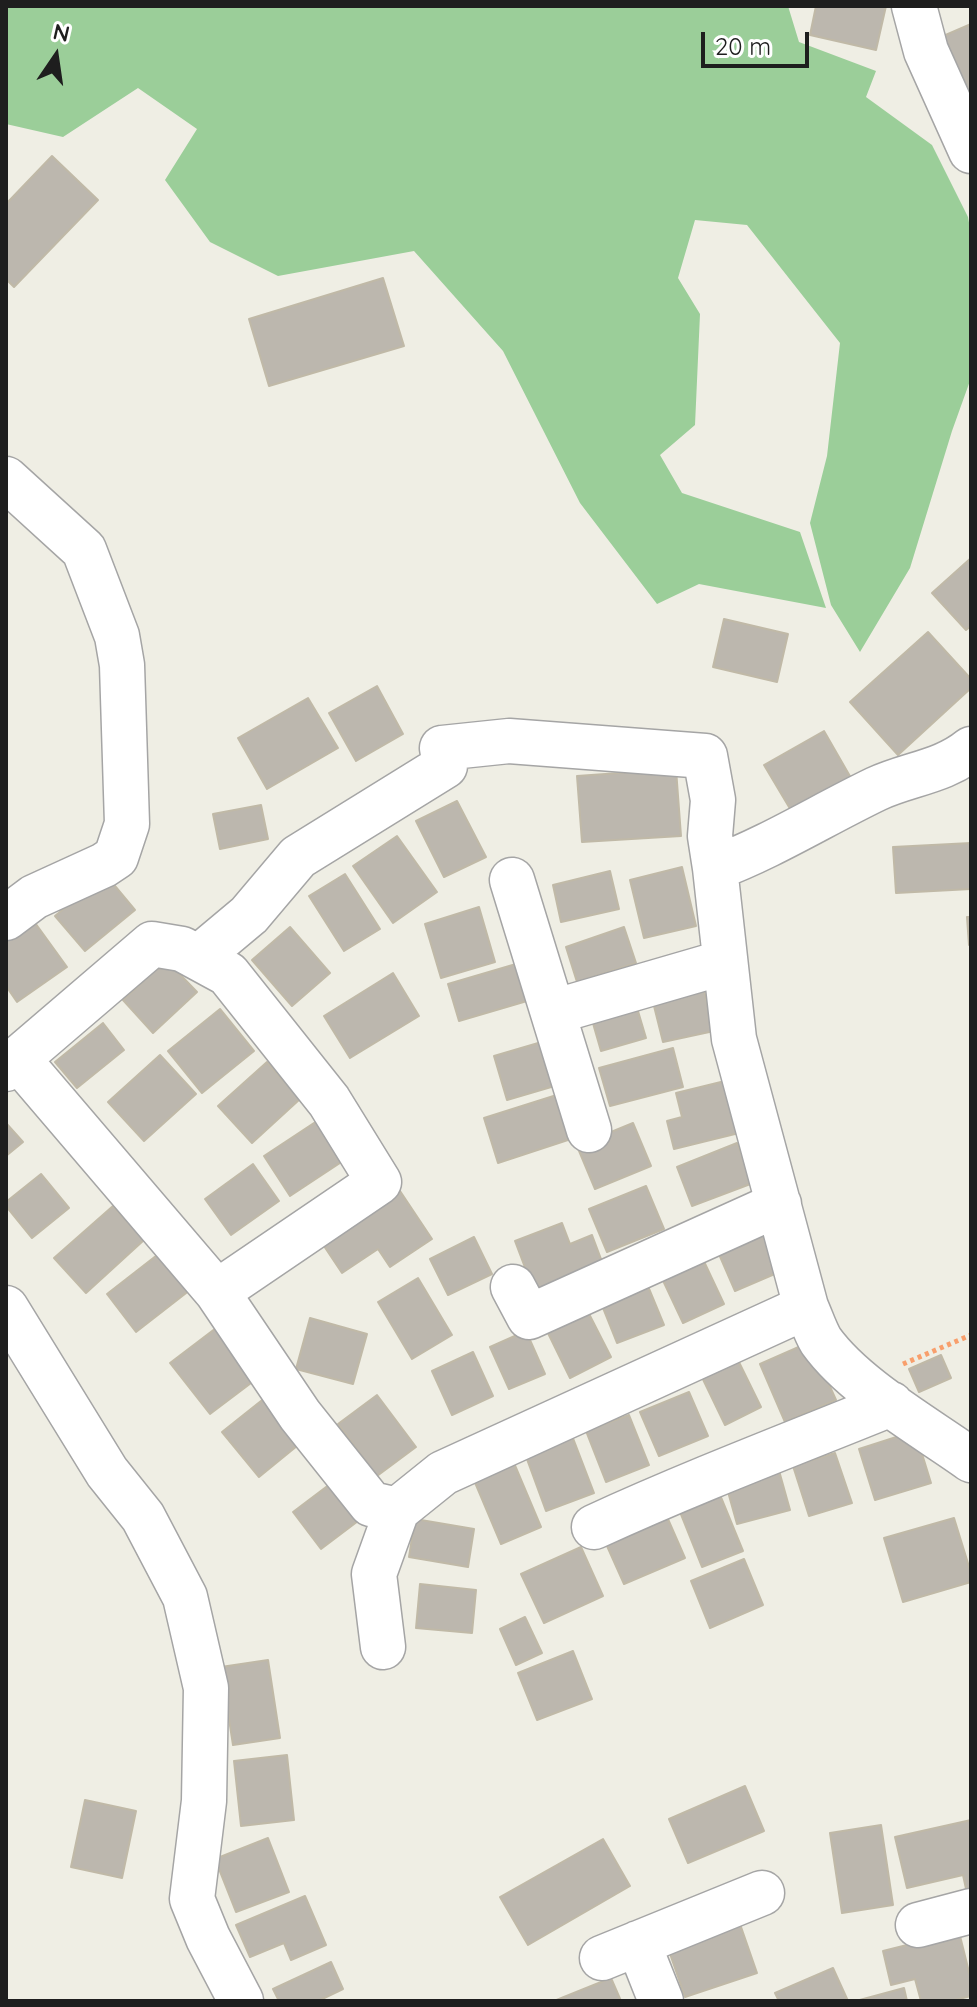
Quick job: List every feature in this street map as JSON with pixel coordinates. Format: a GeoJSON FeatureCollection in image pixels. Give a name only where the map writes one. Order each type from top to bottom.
{"type":"FeatureCollection","features":[{"type":"Feature","properties":{"kind":"street"},"geometry":{"type":"LineString","coordinates":[[914,6],[926,51],[971,151]]}},
{"type":"Feature","properties":{"kind":"street"},"geometry":{"type":"LineString","coordinates":[[6,479],[84,550],[117,636],[122,665],[127,824],[116,857],[34,897],[6,918]]}},
{"type":"Feature","properties":{"kind":"street"},"geometry":{"type":"LineString","coordinates":[[200,956],[249,915],[298,857],[445,766],[442,748],[509,741],[705,756],[713,800],[710,836],[734,1039],[806,1307],[819,1339],[840,1363],[971,1460]]}},
{"type":"Feature","properties":{"kind":"street"},"geometry":{"type":"LineString","coordinates":[[715,868],[745,857],[878,788],[954,763],[971,749]]}},
{"type":"Feature","properties":{"kind":"street"},"geometry":{"type":"LineString","coordinates":[[512,880],[589,1130]]}},
{"type":"Feature","properties":{"kind":"street"},"geometry":{"type":"LineString","coordinates":[[217,1292],[379,1182],[329,1101],[228,974],[200,956],[182,949],[152,944],[12,1064],[217,1292],[300,1415],[371,1504],[397,1510]]}},
{"type":"Feature","properties":{"kind":"street"},"geometry":{"type":"LineString","coordinates":[[553,1012],[725,962]]}},
{"type":"Feature","properties":{"kind":"street"},"geometry":{"type":"LineString","coordinates":[[513,1287],[529,1317],[779,1204]]}},
{"type":"Feature","properties":{"kind":"street"},"geometry":{"type":"LineString","coordinates":[[383,1647],[374,1574],[397,1510],[443,1473],[806,1307]]}},
{"type":"Feature","properties":{"kind":"street"},"geometry":{"type":"LineString","coordinates":[[6,1308],[107,1472]]}},
{"type":"Feature","properties":{"kind":"street"},"geometry":{"type":"LineString","coordinates":[[6,1355],[40,1390],[143,1517],[185,1597],[206,1688],[204,1801],[192,1899],[208,1938],[241,2001]]}},
{"type":"Feature","properties":{"kind":"street"},"geometry":{"type":"LineString","coordinates":[[594,1527],[697,1480],[733,1468],[877,1393]]}},
{"type":"Feature","properties":{"kind":"street"},"geometry":{"type":"LineString","coordinates":[[661,2001],[620,1950],[762,1893]]}},
{"type":"Feature","properties":{"kind":"street"},"geometry":{"type":"LineString","coordinates":[[918,1925],[971,1911]]}},
{"type":"Feature","properties":{"kind":"path"},"geometry":{"type":"LineString","coordinates":[[877,1393],[971,1335]]}},
{"type":"Feature","properties":{"kind":"green space"},"geometry":{"type":"Polygon","coordinates":[[[6,6],[788,6],[799,42],[876,71],[866,97],[932,145],[968,217],[971,234],[971,378],[910,568],[860,652],[831,605],[810,523],[827,456],[840,343],[747,225],[695,220],[678,278],[700,314],[695,425],[660,455],[682,493],[800,532],[826,608],[699,584],[657,604],[580,503],[503,351],[414,251],[278,276],[210,242],[165,180],[197,129],[138,88],[63,137],[6,124],[6,6]]]}},
{"type":"Feature","properties":{"kind":"building"},"geometry":{"type":"Polygon","coordinates":[[[816,6],[886,6],[876,50],[810,35],[816,6]]]}},
{"type":"Feature","properties":{"kind":"building"},"geometry":{"type":"Polygon","coordinates":[[[971,24],[971,97],[969,98],[941,37],[971,24]]]}},
{"type":"Feature","properties":{"kind":"building"},"geometry":{"type":"Polygon","coordinates":[[[52,156],[98,200],[14,287],[6,279],[6,204],[52,156]]]}},
{"type":"Feature","properties":{"kind":"building"},"geometry":{"type":"Polygon","coordinates":[[[383,278],[404,346],[269,386],[249,319],[383,278]]]}},
{"type":"Feature","properties":{"kind":"building"},"geometry":{"type":"Polygon","coordinates":[[[971,558],[971,626],[966,630],[932,593],[971,558]]]}},
{"type":"Feature","properties":{"kind":"building"},"geometry":{"type":"Polygon","coordinates":[[[724,619],[788,634],[777,682],[713,667],[724,619]]]}},
{"type":"Feature","properties":{"kind":"building"},"geometry":{"type":"Polygon","coordinates":[[[928,632],[971,679],[971,688],[898,755],[850,702],[928,632]]]}},
{"type":"Feature","properties":{"kind":"building"},"geometry":{"type":"Polygon","coordinates":[[[377,686],[403,734],[356,761],[329,713],[377,686]]]}},
{"type":"Feature","properties":{"kind":"building"},"geometry":{"type":"Polygon","coordinates":[[[308,698],[338,748],[267,789],[238,738],[308,698]]]}},
{"type":"Feature","properties":{"kind":"building"},"geometry":{"type":"Polygon","coordinates":[[[824,731],[851,778],[792,812],[764,765],[824,731]]]}},
{"type":"Feature","properties":{"kind":"building"},"geometry":{"type":"Polygon","coordinates":[[[676,769],[681,836],[582,842],[577,776],[676,769]]]}},
{"type":"Feature","properties":{"kind":"building"},"geometry":{"type":"Polygon","coordinates":[[[457,801],[486,857],[444,877],[416,821],[457,801]]]}},
{"type":"Feature","properties":{"kind":"building"},"geometry":{"type":"Polygon","coordinates":[[[261,805],[268,839],[220,849],[213,814],[261,805]]]}},
{"type":"Feature","properties":{"kind":"building"},"geometry":{"type":"Polygon","coordinates":[[[397,836],[437,892],[393,923],[353,866],[397,836]]]}},
{"type":"Feature","properties":{"kind":"building"},"geometry":{"type":"Polygon","coordinates":[[[971,843],[971,889],[896,893],[893,847],[971,843]]]}},
{"type":"Feature","properties":{"kind":"building"},"geometry":{"type":"Polygon","coordinates":[[[682,867],[696,926],[644,938],[630,880],[682,867]]]}},
{"type":"Feature","properties":{"kind":"building"},"geometry":{"type":"Polygon","coordinates":[[[610,871],[619,909],[561,922],[553,885],[610,871]]]}},
{"type":"Feature","properties":{"kind":"building"},"geometry":{"type":"Polygon","coordinates":[[[105,874],[135,910],[85,951],[55,916],[105,874]]]}},
{"type":"Feature","properties":{"kind":"building"},"geometry":{"type":"Polygon","coordinates":[[[345,874],[380,929],[344,951],[309,896],[345,874]]]}},
{"type":"Feature","properties":{"kind":"building"},"geometry":{"type":"Polygon","coordinates":[[[479,907],[495,962],[441,978],[425,924],[479,907]]]}},
{"type":"Feature","properties":{"kind":"building"},"geometry":{"type":"Polygon","coordinates":[[[967,917],[971,917],[971,945],[969,945],[967,917]]]}},
{"type":"Feature","properties":{"kind":"building"},"geometry":{"type":"Polygon","coordinates":[[[33,920],[67,967],[17,1002],[6,986],[6,939],[33,920]]]}},
{"type":"Feature","properties":{"kind":"building"},"geometry":{"type":"Polygon","coordinates":[[[290,927],[330,973],[292,1006],[252,960],[290,927]]]}},
{"type":"Feature","properties":{"kind":"building"},"geometry":{"type":"Polygon","coordinates":[[[624,927],[636,963],[577,982],[566,947],[624,927]]]}},
{"type":"Feature","properties":{"kind":"building"},"geometry":{"type":"Polygon","coordinates":[[[166,960],[197,992],[153,1033],[123,1000],[166,960]]]}},
{"type":"Feature","properties":{"kind":"building"},"geometry":{"type":"Polygon","coordinates":[[[516,964],[527,1001],[459,1021],[448,984],[516,964]]]}},
{"type":"Feature","properties":{"kind":"building"},"geometry":{"type":"Polygon","coordinates":[[[393,973],[419,1016],[350,1058],[324,1016],[393,973]]]}},
{"type":"Feature","properties":{"kind":"building"},"geometry":{"type":"Polygon","coordinates":[[[703,986],[714,1031],[663,1042],[652,998],[703,986]]]}},
{"type":"Feature","properties":{"kind":"building"},"geometry":{"type":"Polygon","coordinates":[[[635,1001],[646,1038],[601,1051],[590,1013],[635,1001]]]}},
{"type":"Feature","properties":{"kind":"building"},"geometry":{"type":"Polygon","coordinates":[[[220,1009],[254,1051],[202,1093],[168,1051],[220,1009]]]}},
{"type":"Feature","properties":{"kind":"building"},"geometry":{"type":"Polygon","coordinates":[[[103,1023],[124,1050],[77,1088],[55,1062],[103,1023]]]}},
{"type":"Feature","properties":{"kind":"building"},"geometry":{"type":"Polygon","coordinates":[[[545,1041],[558,1085],[507,1100],[494,1056],[545,1041]]]}},
{"type":"Feature","properties":{"kind":"building"},"geometry":{"type":"Polygon","coordinates":[[[673,1048],[683,1087],[610,1106],[599,1068],[673,1048]]]}},
{"type":"Feature","properties":{"kind":"building"},"geometry":{"type":"Polygon","coordinates":[[[160,1055],[196,1094],[144,1141],[108,1102],[160,1055]]]}},
{"type":"Feature","properties":{"kind":"building"},"geometry":{"type":"Polygon","coordinates":[[[267,1062],[300,1099],[252,1143],[218,1106],[267,1062]]]}},
{"type":"Feature","properties":{"kind":"building"},"geometry":{"type":"Polygon","coordinates":[[[725,1081],[739,1133],[674,1149],[667,1121],[682,1117],[676,1093],[725,1081]]]}},
{"type":"Feature","properties":{"kind":"building"},"geometry":{"type":"Polygon","coordinates":[[[563,1093],[577,1137],[498,1163],[484,1118],[563,1093]]]}},
{"type":"Feature","properties":{"kind":"building"},"geometry":{"type":"Polygon","coordinates":[[[320,1119],[346,1159],[290,1196],[264,1156],[320,1119]]]}},
{"type":"Feature","properties":{"kind":"building"},"geometry":{"type":"Polygon","coordinates":[[[6,1123],[23,1142],[6,1156],[6,1123]]]}},
{"type":"Feature","properties":{"kind":"building"},"geometry":{"type":"Polygon","coordinates":[[[633,1123],[651,1166],[595,1189],[577,1146],[633,1123]]]}},
{"type":"Feature","properties":{"kind":"building"},"geometry":{"type":"Polygon","coordinates":[[[737,1143],[753,1183],[692,1206],[677,1167],[737,1143]]]}},
{"type":"Feature","properties":{"kind":"building"},"geometry":{"type":"Polygon","coordinates":[[[253,1164],[279,1201],[231,1235],[205,1199],[253,1164]]]}},
{"type":"Feature","properties":{"kind":"building"},"geometry":{"type":"Polygon","coordinates":[[[41,1174],[69,1208],[32,1238],[6,1202],[41,1174]]]}},
{"type":"Feature","properties":{"kind":"building"},"geometry":{"type":"Polygon","coordinates":[[[646,1186],[664,1229],[607,1252],[589,1209],[646,1186]]]}},
{"type":"Feature","properties":{"kind":"building"},"geometry":{"type":"Polygon","coordinates":[[[400,1191],[432,1239],[390,1267],[378,1249],[342,1273],[322,1243],[400,1191]]]}},
{"type":"Feature","properties":{"kind":"building"},"geometry":{"type":"Polygon","coordinates":[[[113,1206],[144,1240],[86,1293],[54,1258],[113,1206]]]}},
{"type":"Feature","properties":{"kind":"building"},"geometry":{"type":"Polygon","coordinates":[[[562,1223],[570,1244],[592,1235],[604,1267],[535,1294],[515,1241],[562,1223]]]}},
{"type":"Feature","properties":{"kind":"building"},"geometry":{"type":"Polygon","coordinates":[[[764,1225],[784,1270],[735,1291],[715,1245],[764,1225]]]}},
{"type":"Feature","properties":{"kind":"building"},"geometry":{"type":"Polygon","coordinates":[[[474,1237],[492,1274],[448,1295],[430,1259],[474,1237]]]}},
{"type":"Feature","properties":{"kind":"building"},"geometry":{"type":"Polygon","coordinates":[[[161,1252],[190,1290],[136,1332],[107,1294],[161,1252]]]}},
{"type":"Feature","properties":{"kind":"building"},"geometry":{"type":"Polygon","coordinates":[[[700,1253],[724,1304],[683,1323],[659,1272],[700,1253]]]}},
{"type":"Feature","properties":{"kind":"building"},"geometry":{"type":"Polygon","coordinates":[[[418,1278],[452,1335],[412,1359],[378,1302],[418,1278]]]}},
{"type":"Feature","properties":{"kind":"building"},"geometry":{"type":"Polygon","coordinates":[[[645,1279],[664,1325],[617,1343],[599,1298],[645,1279]]]}},
{"type":"Feature","properties":{"kind":"building"},"geometry":{"type":"Polygon","coordinates":[[[585,1306],[611,1357],[570,1378],[545,1327],[585,1306]]]}},
{"type":"Feature","properties":{"kind":"building"},"geometry":{"type":"Polygon","coordinates":[[[310,1318],[367,1334],[353,1384],[296,1369],[310,1318]]]}},
{"type":"Feature","properties":{"kind":"building"},"geometry":{"type":"Polygon","coordinates":[[[220,1325],[259,1377],[210,1414],[170,1363],[220,1325]]]}},
{"type":"Feature","properties":{"kind":"building"},"geometry":{"type":"Polygon","coordinates":[[[526,1331],[545,1374],[509,1389],[490,1347],[526,1331]]]}},
{"type":"Feature","properties":{"kind":"building"},"geometry":{"type":"Polygon","coordinates":[[[810,1342],[836,1400],[785,1422],[760,1364],[810,1342]]]}},
{"type":"Feature","properties":{"kind":"building"},"geometry":{"type":"Polygon","coordinates":[[[473,1352],[493,1396],[452,1415],[432,1371],[473,1352]]]}},
{"type":"Feature","properties":{"kind":"building"},"geometry":{"type":"Polygon","coordinates":[[[734,1352],[761,1407],[725,1425],[698,1369],[734,1352]]]}},
{"type":"Feature","properties":{"kind":"building"},"geometry":{"type":"Polygon","coordinates":[[[941,1355],[951,1378],[919,1392],[909,1369],[941,1355]]]}},
{"type":"Feature","properties":{"kind":"building"},"geometry":{"type":"Polygon","coordinates":[[[689,1392],[708,1436],[659,1456],[640,1412],[689,1392]]]}},
{"type":"Feature","properties":{"kind":"building"},"geometry":{"type":"Polygon","coordinates":[[[271,1393],[308,1437],[259,1477],[222,1432],[271,1393]]]}},
{"type":"Feature","properties":{"kind":"building"},"geometry":{"type":"Polygon","coordinates":[[[377,1395],[416,1447],[377,1476],[338,1424],[377,1395]]]}},
{"type":"Feature","properties":{"kind":"building"},"geometry":{"type":"Polygon","coordinates":[[[629,1415],[649,1465],[606,1482],[586,1431],[629,1415]]]}},
{"type":"Feature","properties":{"kind":"building"},"geometry":{"type":"Polygon","coordinates":[[[915,1431],[931,1483],[875,1500],[859,1449],[915,1431]]]}},
{"type":"Feature","properties":{"kind":"building"},"geometry":{"type":"Polygon","coordinates":[[[571,1433],[594,1493],[546,1511],[524,1451],[571,1433]]]}},
{"type":"Feature","properties":{"kind":"building"},"geometry":{"type":"Polygon","coordinates":[[[835,1453],[852,1503],[809,1516],[793,1466],[835,1453]]]}},
{"type":"Feature","properties":{"kind":"building"},"geometry":{"type":"Polygon","coordinates":[[[511,1456],[541,1527],[501,1544],[471,1473],[511,1456]]]}},
{"type":"Feature","properties":{"kind":"building"},"geometry":{"type":"Polygon","coordinates":[[[778,1467],[790,1510],[737,1524],[725,1481],[778,1467]]]}},
{"type":"Feature","properties":{"kind":"building"},"geometry":{"type":"Polygon","coordinates":[[[338,1478],[366,1515],[321,1549],[293,1512],[338,1478]]]}},
{"type":"Feature","properties":{"kind":"building"},"geometry":{"type":"Polygon","coordinates":[[[718,1490],[743,1551],[702,1567],[678,1507],[718,1490]]]}},
{"type":"Feature","properties":{"kind":"building"},"geometry":{"type":"Polygon","coordinates":[[[664,1510],[685,1558],[624,1584],[603,1537],[664,1510]]]}},
{"type":"Feature","properties":{"kind":"building"},"geometry":{"type":"Polygon","coordinates":[[[954,1518],[971,1582],[903,1602],[884,1538],[954,1518]]]}},
{"type":"Feature","properties":{"kind":"building"},"geometry":{"type":"Polygon","coordinates":[[[415,1519],[474,1529],[468,1567],[409,1557],[415,1519]]]}},
{"type":"Feature","properties":{"kind":"building"},"geometry":{"type":"Polygon","coordinates":[[[581,1547],[603,1596],[544,1623],[521,1574],[581,1547]]]}},
{"type":"Feature","properties":{"kind":"building"},"geometry":{"type":"Polygon","coordinates":[[[744,1559],[763,1605],[710,1628],[691,1581],[744,1559]]]}},
{"type":"Feature","properties":{"kind":"building"},"geometry":{"type":"Polygon","coordinates":[[[420,1584],[476,1590],[472,1633],[416,1628],[420,1584]]]}},
{"type":"Feature","properties":{"kind":"building"},"geometry":{"type":"Polygon","coordinates":[[[525,1617],[542,1653],[516,1665],[500,1629],[525,1617]]]}},
{"type":"Feature","properties":{"kind":"building"},"geometry":{"type":"Polygon","coordinates":[[[573,1651],[592,1699],[537,1720],[518,1673],[573,1651]]]}},
{"type":"Feature","properties":{"kind":"building"},"geometry":{"type":"Polygon","coordinates":[[[268,1660],[280,1738],[233,1745],[221,1667],[268,1660]]]}},
{"type":"Feature","properties":{"kind":"building"},"geometry":{"type":"Polygon","coordinates":[[[287,1755],[294,1820],[241,1826],[234,1761],[287,1755]]]}},
{"type":"Feature","properties":{"kind":"building"},"geometry":{"type":"Polygon","coordinates":[[[745,1786],[764,1831],[688,1863],[669,1819],[745,1786]]]}},
{"type":"Feature","properties":{"kind":"building"},"geometry":{"type":"Polygon","coordinates":[[[85,1800],[136,1811],[122,1878],[71,1867],[85,1800]]]}},
{"type":"Feature","properties":{"kind":"building"},"geometry":{"type":"Polygon","coordinates":[[[971,1820],[971,1897],[968,1898],[963,1875],[907,1888],[895,1837],[971,1820]]]}},
{"type":"Feature","properties":{"kind":"building"},"geometry":{"type":"Polygon","coordinates":[[[881,1825],[893,1905],[842,1913],[830,1833],[881,1825]]]}},
{"type":"Feature","properties":{"kind":"building"},"geometry":{"type":"Polygon","coordinates":[[[268,1838],[289,1892],[236,1912],[215,1859],[268,1838]]]}},
{"type":"Feature","properties":{"kind":"building"},"geometry":{"type":"Polygon","coordinates":[[[603,1839],[630,1886],[528,1945],[500,1897],[603,1839]]]}},
{"type":"Feature","properties":{"kind":"building"},"geometry":{"type":"Polygon","coordinates":[[[305,1896],[326,1945],[291,1960],[284,1943],[250,1957],[236,1925],[305,1896]]]}},
{"type":"Feature","properties":{"kind":"building"},"geometry":{"type":"Polygon","coordinates":[[[740,1924],[757,1973],[685,1997],[668,1948],[740,1924]]]}},
{"type":"Feature","properties":{"kind":"building"},"geometry":{"type":"Polygon","coordinates":[[[959,1932],[971,1980],[971,1996],[951,2001],[921,2001],[915,1979],[891,1985],[883,1951],[959,1932]]]}},
{"type":"Feature","properties":{"kind":"building"},"geometry":{"type":"Polygon","coordinates":[[[331,1962],[343,1989],[318,2001],[279,2001],[273,1989],[331,1962]]]}},
{"type":"Feature","properties":{"kind":"building"},"geometry":{"type":"Polygon","coordinates":[[[833,1968],[848,2001],[779,2001],[775,1993],[833,1968]]]}},
{"type":"Feature","properties":{"kind":"building"},"geometry":{"type":"Polygon","coordinates":[[[611,1978],[621,2001],[554,2001],[611,1978]]]}},
{"type":"Feature","properties":{"kind":"building"},"geometry":{"type":"Polygon","coordinates":[[[904,1988],[907,2001],[856,2001],[904,1988]]]}}]}
